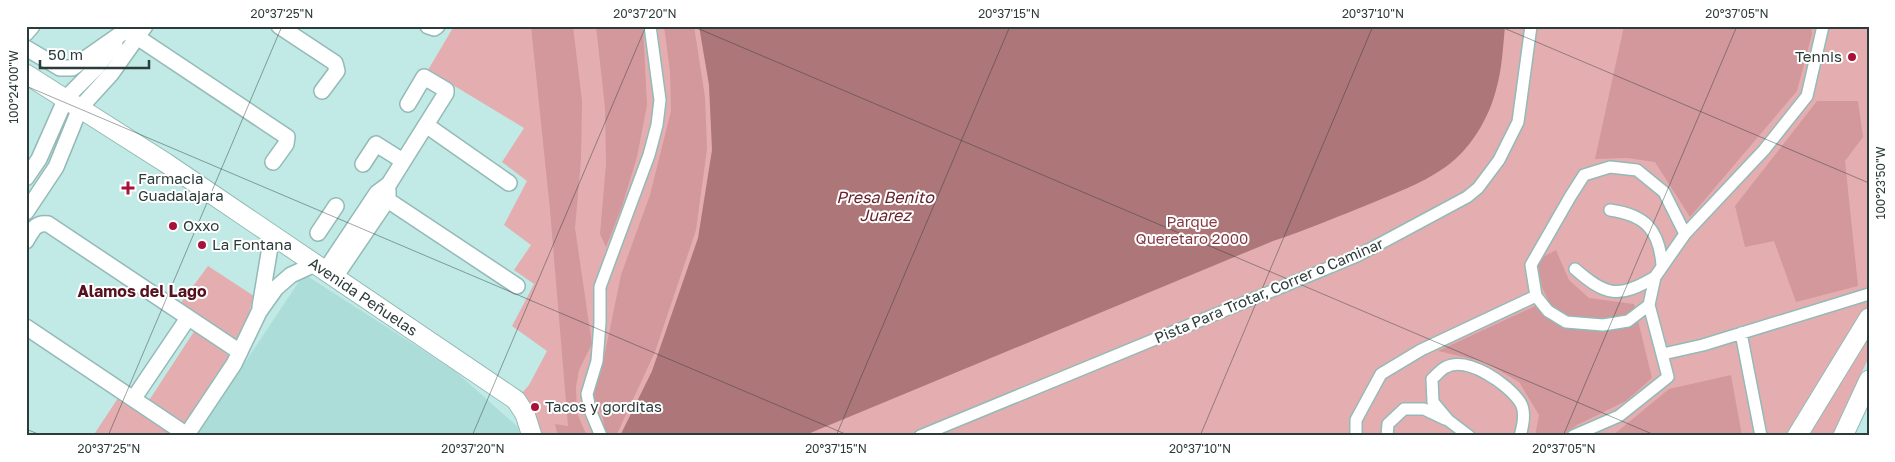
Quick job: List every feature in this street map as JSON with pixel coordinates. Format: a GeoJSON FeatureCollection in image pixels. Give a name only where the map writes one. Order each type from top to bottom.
{"type":"FeatureCollection","features":[{"type":"Feature","properties":{"kind":"street"},"geometry":{"type":"LineString","coordinates":[[26,32],[32,26]]}},
{"type":"Feature","properties":{"kind":"street"},"geometry":{"type":"LineString","coordinates":[[279,26],[335,63],[337,71],[322,91]]}},
{"type":"Feature","properties":{"kind":"street"},"geometry":{"type":"LineString","coordinates":[[600,430],[590,410],[587,394],[597,361],[600,287],[649,155],[657,125],[660,100],[650,26]]}},
{"type":"Feature","properties":{"kind":"street","name":"Pista Para Trotar, Correr o Caminar"},"geometry":{"type":"LineString","coordinates":[[920,436],[1357,256],[1467,197],[1478,188],[1499,160],[1518,122],[1530,26]]}},
{"type":"Feature","properties":{"kind":"street"},"geometry":{"type":"LineString","coordinates":[[1573,436],[1619,416],[1668,377],[1649,305],[1655,278],[1662,265],[1685,234],[1764,150],[1807,96],[1823,26]]}},
{"type":"Feature","properties":{"kind":"street"},"geometry":{"type":"LineString","coordinates":[[26,48],[60,68],[72,68],[136,29]]}},
{"type":"Feature","properties":{"kind":"street"},"geometry":{"type":"LineString","coordinates":[[28,172],[39,159],[97,67],[136,29]]}},
{"type":"Feature","properties":{"kind":"street"},"geometry":{"type":"LineString","coordinates":[[136,29],[286,137],[286,144],[273,162]]}},
{"type":"Feature","properties":{"kind":"street","name":"Avenida Peñuelas"},"geometry":{"type":"LineString","coordinates":[[26,74],[166,163],[516,400],[525,414],[532,436]]}},
{"type":"Feature","properties":{"kind":"street"},"geometry":{"type":"LineString","coordinates":[[26,327],[187,435],[240,352],[259,312],[276,288],[290,276],[325,271],[384,192],[447,91],[424,77],[408,104]]}},
{"type":"Feature","properties":{"kind":"street"},"geometry":{"type":"LineString","coordinates":[[26,212],[56,167],[73,103]]}},
{"type":"Feature","properties":{"kind":"street"},"geometry":{"type":"LineString","coordinates":[[426,125],[509,183]]}},
{"type":"Feature","properties":{"kind":"street"},"geometry":{"type":"LineString","coordinates":[[363,164],[380,138],[403,161]]}},
{"type":"Feature","properties":{"kind":"street"},"geometry":{"type":"LineString","coordinates":[[1649,305],[1628,321],[1603,325],[1566,322],[1548,311],[1536,296],[1531,265],[1584,174],[1610,167],[1637,170],[1664,192],[1685,234]]}},
{"type":"Feature","properties":{"kind":"street"},"geometry":{"type":"LineString","coordinates":[[325,271],[355,226],[384,192]]}},
{"type":"Feature","properties":{"kind":"street"},"geometry":{"type":"LineString","coordinates":[[384,192],[517,286]]}},
{"type":"Feature","properties":{"kind":"street"},"geometry":{"type":"LineString","coordinates":[[318,234],[334,208],[355,226]]}},
{"type":"Feature","properties":{"kind":"street"},"geometry":{"type":"LineString","coordinates":[[1610,210],[1627,213],[1650,225],[1661,249],[1662,265]]}},
{"type":"Feature","properties":{"kind":"street"},"geometry":{"type":"LineString","coordinates":[[26,241],[36,226],[41,223],[48,224],[240,352]]}},
{"type":"Feature","properties":{"kind":"street"},"geometry":{"type":"LineString","coordinates":[[259,312],[272,235]]}},
{"type":"Feature","properties":{"kind":"street"},"geometry":{"type":"LineString","coordinates":[[1576,269],[1594,286],[1614,293],[1639,287],[1655,278]]}},
{"type":"Feature","properties":{"kind":"street"},"geometry":{"type":"LineString","coordinates":[[1663,354],[1704,345],[1869,294]]}},
{"type":"Feature","properties":{"kind":"street"},"geometry":{"type":"LineString","coordinates":[[1356,436],[1356,420],[1381,374],[1421,350],[1536,296]]}},
{"type":"Feature","properties":{"kind":"street"},"geometry":{"type":"LineString","coordinates":[[134,398],[188,318]]}},
{"type":"Feature","properties":{"kind":"street"},"geometry":{"type":"LineString","coordinates":[[1797,436],[1869,318]]}},
{"type":"Feature","properties":{"kind":"street"},"geometry":{"type":"LineString","coordinates":[[1741,333],[1761,436]]}},
{"type":"Feature","properties":{"kind":"street"},"geometry":{"type":"LineString","coordinates":[[1469,436],[1448,420],[1432,402],[1432,380],[1447,366],[1471,365],[1497,379],[1520,402],[1524,424],[1520,436]]}},
{"type":"Feature","properties":{"kind":"street"},"geometry":{"type":"LineString","coordinates":[[1843,436],[1869,380]]}},
{"type":"Feature","properties":{"kind":"street"},"geometry":{"type":"LineString","coordinates":[[1387,436],[1388,424],[1404,409],[1424,409],[1448,420]]}},
{"type":"Feature","properties":{"kind":"shaded area"},"geometry":{"type":"Polygon","coordinates":[[[531,26],[573,26],[582,101],[581,160],[575,228],[592,344],[579,370],[576,387],[577,413],[587,436],[558,436],[555,424],[568,426],[550,210],[531,26]]]}},
{"type":"Feature","properties":{"kind":"shaded area"},"geometry":{"type":"Polygon","coordinates":[[[596,26],[643,26],[647,105],[637,157],[622,206],[606,247],[600,234],[606,164],[605,108],[596,26]]]}},
{"type":"Feature","properties":{"kind":"shaded area"},"geometry":{"type":"Polygon","coordinates":[[[664,26],[694,26],[705,97],[707,149],[696,230],[655,352],[616,436],[605,436],[603,418],[592,393],[601,372],[621,275],[650,195],[671,111],[670,72],[664,26]]]}},
{"type":"Feature","properties":{"kind":"shaded area"},"geometry":{"type":"Polygon","coordinates":[[[1624,26],[1811,26],[1812,34],[1797,91],[1690,217],[1655,162],[1627,158],[1595,159],[1624,26]]]}},
{"type":"Feature","properties":{"kind":"shaded area"},"geometry":{"type":"Polygon","coordinates":[[[1817,101],[1858,101],[1863,137],[1845,161],[1858,286],[1796,302],[1774,241],[1745,247],[1735,206],[1817,101]]]}},
{"type":"Feature","properties":{"kind":"shaded area"},"geometry":{"type":"Polygon","coordinates":[[[1556,250],[1569,280],[1589,298],[1634,304],[1652,378],[1626,401],[1577,425],[1562,436],[1535,436],[1539,415],[1519,382],[1485,362],[1438,351],[1548,300],[1542,287],[1537,260],[1556,250]]]}},
{"type":"Feature","properties":{"kind":"shaded area"},"geometry":{"type":"Polygon","coordinates":[[[304,274],[455,371],[518,427],[520,436],[196,436],[304,274]]]}},
{"type":"Feature","properties":{"kind":"shaded area"},"geometry":{"type":"Polygon","coordinates":[[[1731,375],[1742,436],[1612,436],[1669,389],[1731,375]]]}},
{"type":"Feature","properties":{"kind":"green space","name":"Parque Queretaro 2000"},"geometry":{"type":"Polygon","coordinates":[[[454,26],[1869,26],[1869,357],[1832,436],[531,436],[516,400],[529,385],[547,351],[512,326],[534,284],[514,270],[531,245],[504,225],[527,181],[502,162],[524,128],[428,70],[454,26]]]}},
{"type":"Feature","properties":{"kind":"green space"},"geometry":{"type":"Polygon","coordinates":[[[208,266],[254,296],[239,347],[177,308],[208,266]]]}},
{"type":"Feature","properties":{"kind":"green space"},"geometry":{"type":"Polygon","coordinates":[[[195,330],[232,358],[187,429],[146,405],[195,330]]]}},
{"type":"Feature","properties":{"kind":"green space"},"geometry":{"type":"Polygon","coordinates":[[[122,392],[186,436],[93,436],[122,392]]]}},
{"type":"Feature","properties":{"kind":"water","name":"Presa Benito Juarez"},"geometry":{"type":"Polygon","coordinates":[[[699,26],[1505,26],[1498,82],[1488,113],[1476,135],[1451,163],[1408,188],[1323,223],[1273,241],[803,436],[620,436],[652,371],[698,238],[712,150],[709,85],[699,26]]]}},
{"type":"Feature","properties":{"kind":"place","name":"Tennis"},"geometry":{"type":"Point","coordinates":[1852,57]}},
{"type":"Feature","properties":{"kind":"place","name":"Farmacia Guadalajara"},"geometry":{"type":"Point","coordinates":[128,188]}},
{"type":"Feature","properties":{"kind":"place","name":"Oxxo"},"geometry":{"type":"Point","coordinates":[173,226]}},
{"type":"Feature","properties":{"kind":"place","name":"La Fontana"},"geometry":{"type":"Point","coordinates":[202,245]}},
{"type":"Feature","properties":{"kind":"place","name":"Tacos y gorditas"},"geometry":{"type":"Point","coordinates":[535,407]}},
{"type":"Feature","properties":{"kind":"district","name":"Alamos del Lago"},"geometry":{"type":"Point","coordinates":[142,291]}}]}
